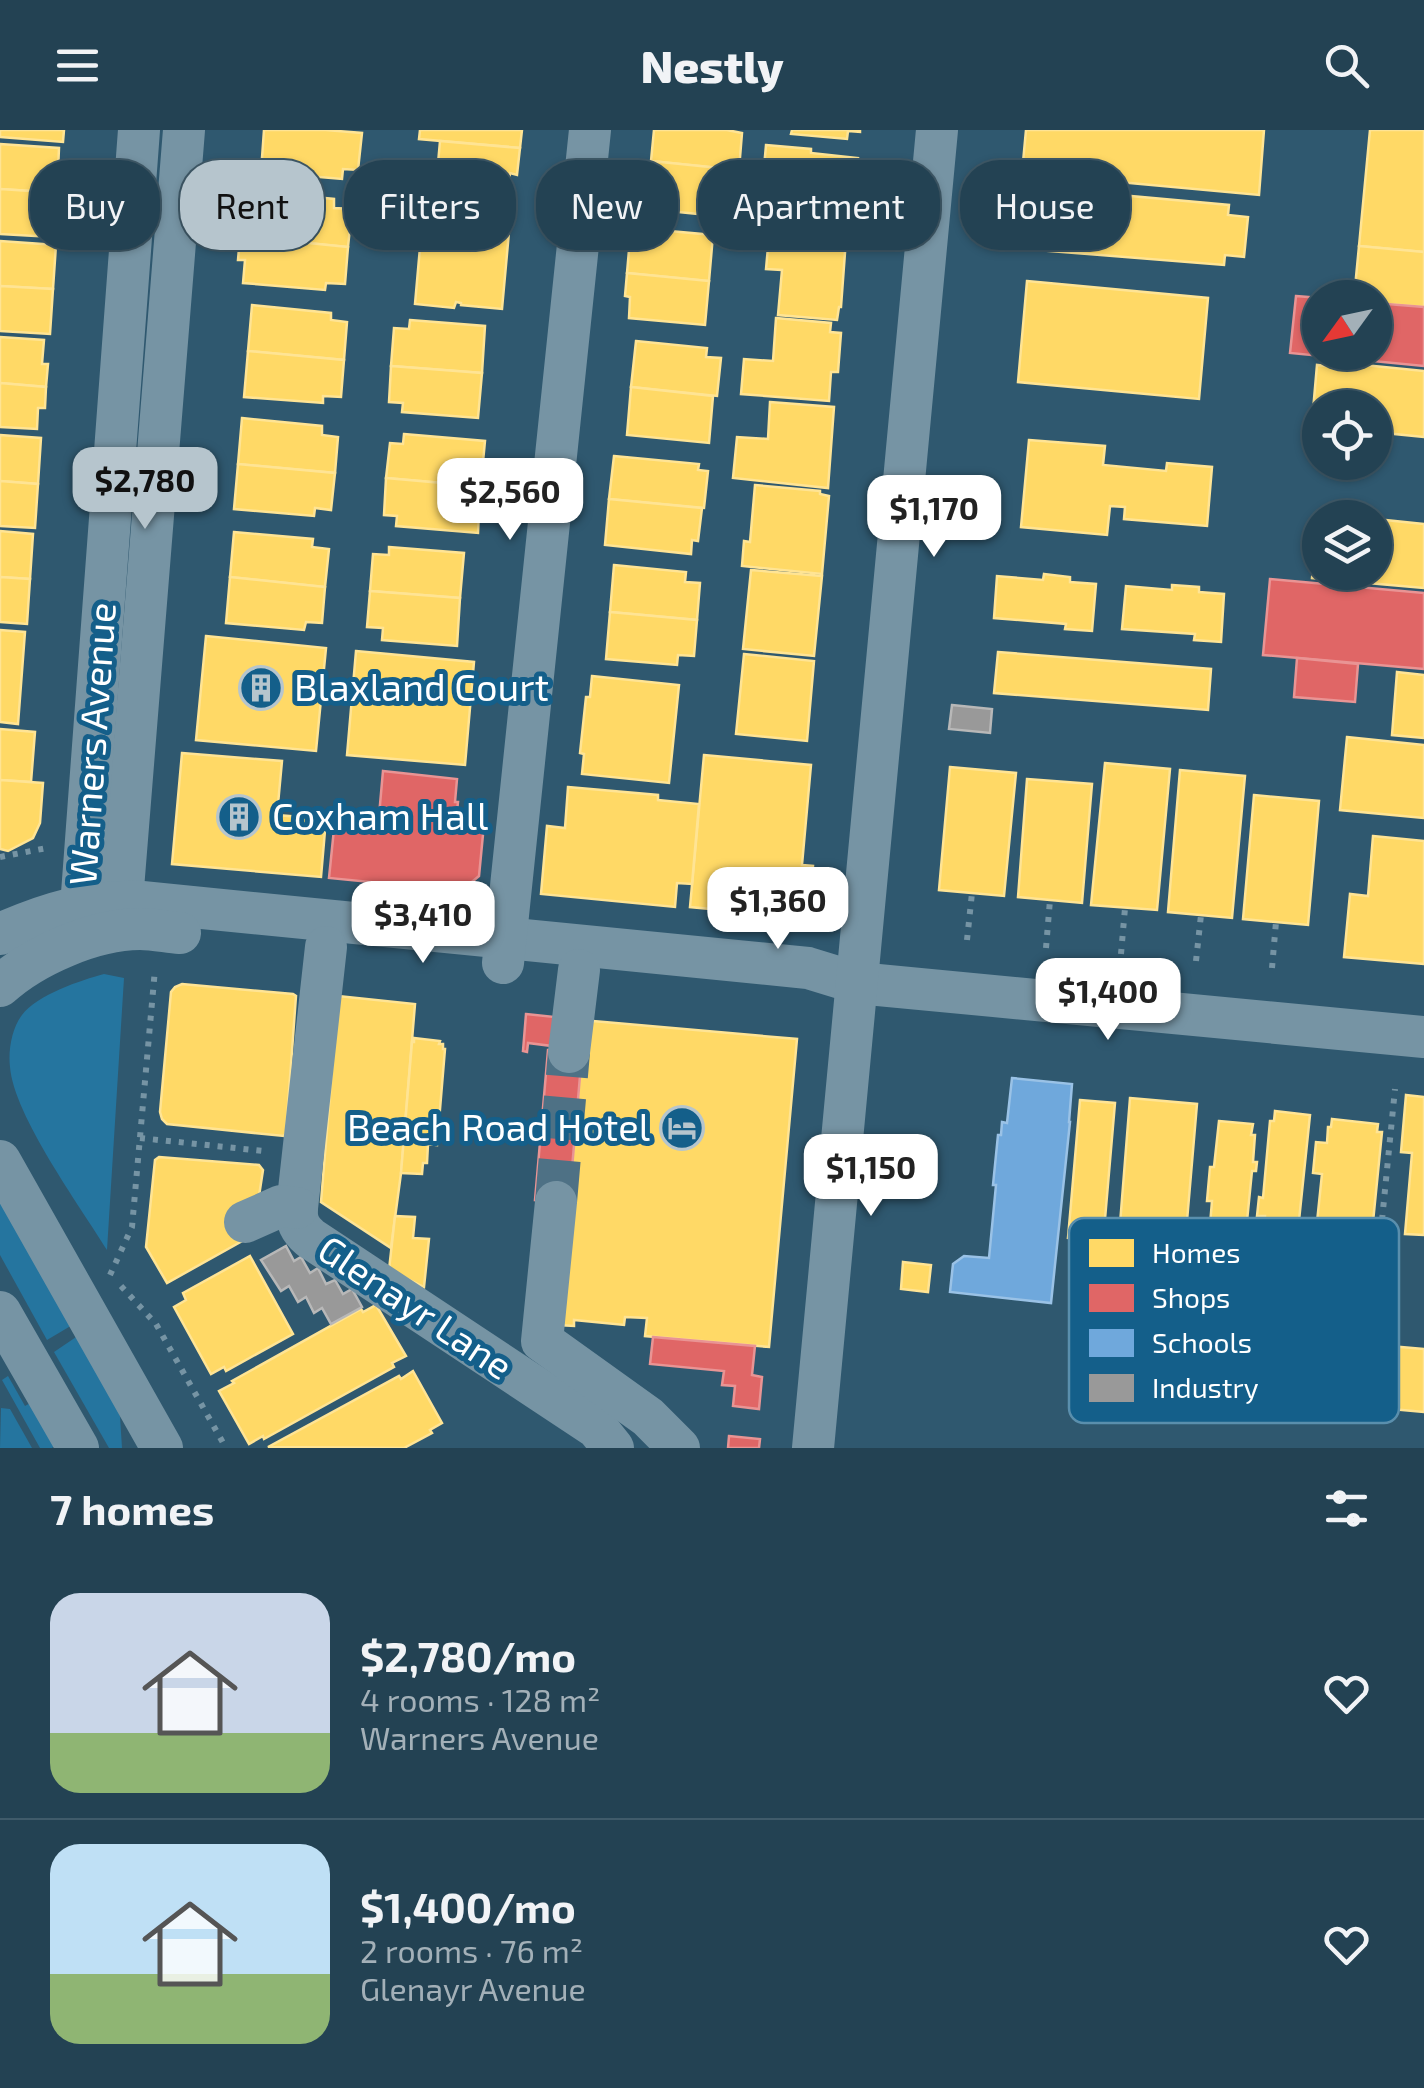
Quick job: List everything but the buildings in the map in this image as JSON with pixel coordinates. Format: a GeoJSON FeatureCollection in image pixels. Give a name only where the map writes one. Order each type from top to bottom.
{"type":"FeatureCollection","features":[{"type":"Feature","properties":{"kind":"street","name":"Warners Avenue"},"geometry":{"type":"LineString","coordinates":[[105,919],[119,404],[139,130]]}},
{"type":"Feature","properties":{"kind":"street","name":"Warners Avenue"},"geometry":{"type":"LineString","coordinates":[[105,919],[162,407],[184,130]]}},
{"type":"Feature","properties":{"kind":"street"},"geometry":{"type":"LineString","coordinates":[[504,951],[590,130]]}},
{"type":"Feature","properties":{"kind":"street"},"geometry":{"type":"LineString","coordinates":[[814,1448],[937,130]]}},
{"type":"Feature","properties":{"kind":"street"},"geometry":{"type":"LineString","coordinates":[[119,404],[162,407]]}},
{"type":"Feature","properties":{"kind":"street"},"geometry":{"type":"LineString","coordinates":[[0,934],[38,917],[105,919],[504,951],[808,968],[857,983],[1424,1037]]}},
{"type":"Feature","properties":{"kind":"street"},"geometry":{"type":"LineString","coordinates":[[0,986],[105,919],[140,929],[326,947],[504,951],[579,970],[806,991],[857,983]]}},
{"type":"Feature","properties":{"kind":"street","name":"Glenayr Lane"},"geometry":{"type":"LineString","coordinates":[[326,947],[296,1218],[301,1230],[310,1238],[368,1256],[597,1428],[613,1448]]}},
{"type":"Feature","properties":{"kind":"street"},"geometry":{"type":"LineString","coordinates":[[569,1052],[579,970]]}},
{"type":"Feature","properties":{"kind":"street"},"geometry":{"type":"LineString","coordinates":[[0,1161],[162,1448]]}},
{"type":"Feature","properties":{"kind":"street"},"geometry":{"type":"LineString","coordinates":[[556,1202],[542,1341],[648,1416],[680,1448]]}},
{"type":"Feature","properties":{"kind":"street"},"geometry":{"type":"LineString","coordinates":[[245,1222],[280,1206],[298,1208]]}},
{"type":"Feature","properties":{"kind":"street"},"geometry":{"type":"LineString","coordinates":[[0,1312],[78,1448]]}},
{"type":"Feature","properties":{"kind":"path"},"geometry":{"type":"LineString","coordinates":[[0,857],[62,844]]}},
{"type":"Feature","properties":{"kind":"path"},"geometry":{"type":"LineString","coordinates":[[966,940],[972,894]]}},
{"type":"Feature","properties":{"kind":"path"},"geometry":{"type":"LineString","coordinates":[[1046,948],[1050,900]]}},
{"type":"Feature","properties":{"kind":"path"},"geometry":{"type":"LineString","coordinates":[[1121,954],[1124,908]]}},
{"type":"Feature","properties":{"kind":"path"},"geometry":{"type":"LineString","coordinates":[[1196,961],[1201,915]]}},
{"type":"Feature","properties":{"kind":"path"},"geometry":{"type":"LineString","coordinates":[[1272,968],[1276,922]]}},
{"type":"Feature","properties":{"kind":"path"},"geometry":{"type":"LineString","coordinates":[[90,1319],[132,1227],[155,968]]}},
{"type":"Feature","properties":{"kind":"path"},"geometry":{"type":"LineString","coordinates":[[1382,1218],[1395,1089]]}},
{"type":"Feature","properties":{"kind":"path"},"geometry":{"type":"LineString","coordinates":[[140,1138],[303,1155]]}},
{"type":"Feature","properties":{"kind":"path"},"geometry":{"type":"LineString","coordinates":[[110,1274],[156,1324],[226,1448]]}},
{"type":"Feature","properties":{"kind":"shaded area"},"geometry":{"type":"Polygon","coordinates":[[[104,974],[124,978],[107,1250],[35,1135],[14,1087],[10,1060],[16,1026],[29,1008],[60,989],[104,974]]]}},
{"type":"Feature","properties":{"kind":"shaded area"},"geometry":{"type":"Polygon","coordinates":[[[0,1178],[79,1321],[47,1340],[0,1255],[0,1178]]]}},
{"type":"Feature","properties":{"kind":"shaded area"},"geometry":{"type":"Polygon","coordinates":[[[85,1331],[120,1416],[122,1448],[109,1448],[54,1352],[85,1331]]]}},
{"type":"Feature","properties":{"kind":"shaded area"},"geometry":{"type":"Polygon","coordinates":[[[8,1376],[25,1406],[34,1401],[52,1448],[40,1448],[2,1380],[8,1376]]]}},
{"type":"Feature","properties":{"kind":"shaded area"},"geometry":{"type":"Polygon","coordinates":[[[1,1408],[10,1409],[32,1448],[0,1448],[1,1408]]]}},
{"type":"Feature","properties":{"kind":"tunnel"},"geometry":{"type":"LineString","coordinates":[[556,1202],[569,1052]]}},
{"type":"Feature","properties":{"kind":"place","name":"Blaxland Court"},"geometry":{"type":"Point","coordinates":[261,688]}},
{"type":"Feature","properties":{"kind":"place","name":"Coxham Hall"},"geometry":{"type":"Point","coordinates":[239,817]}},
{"type":"Feature","properties":{"kind":"place","name":"Beach Road Hotel"},"geometry":{"type":"Point","coordinates":[682,1128]}}]}
